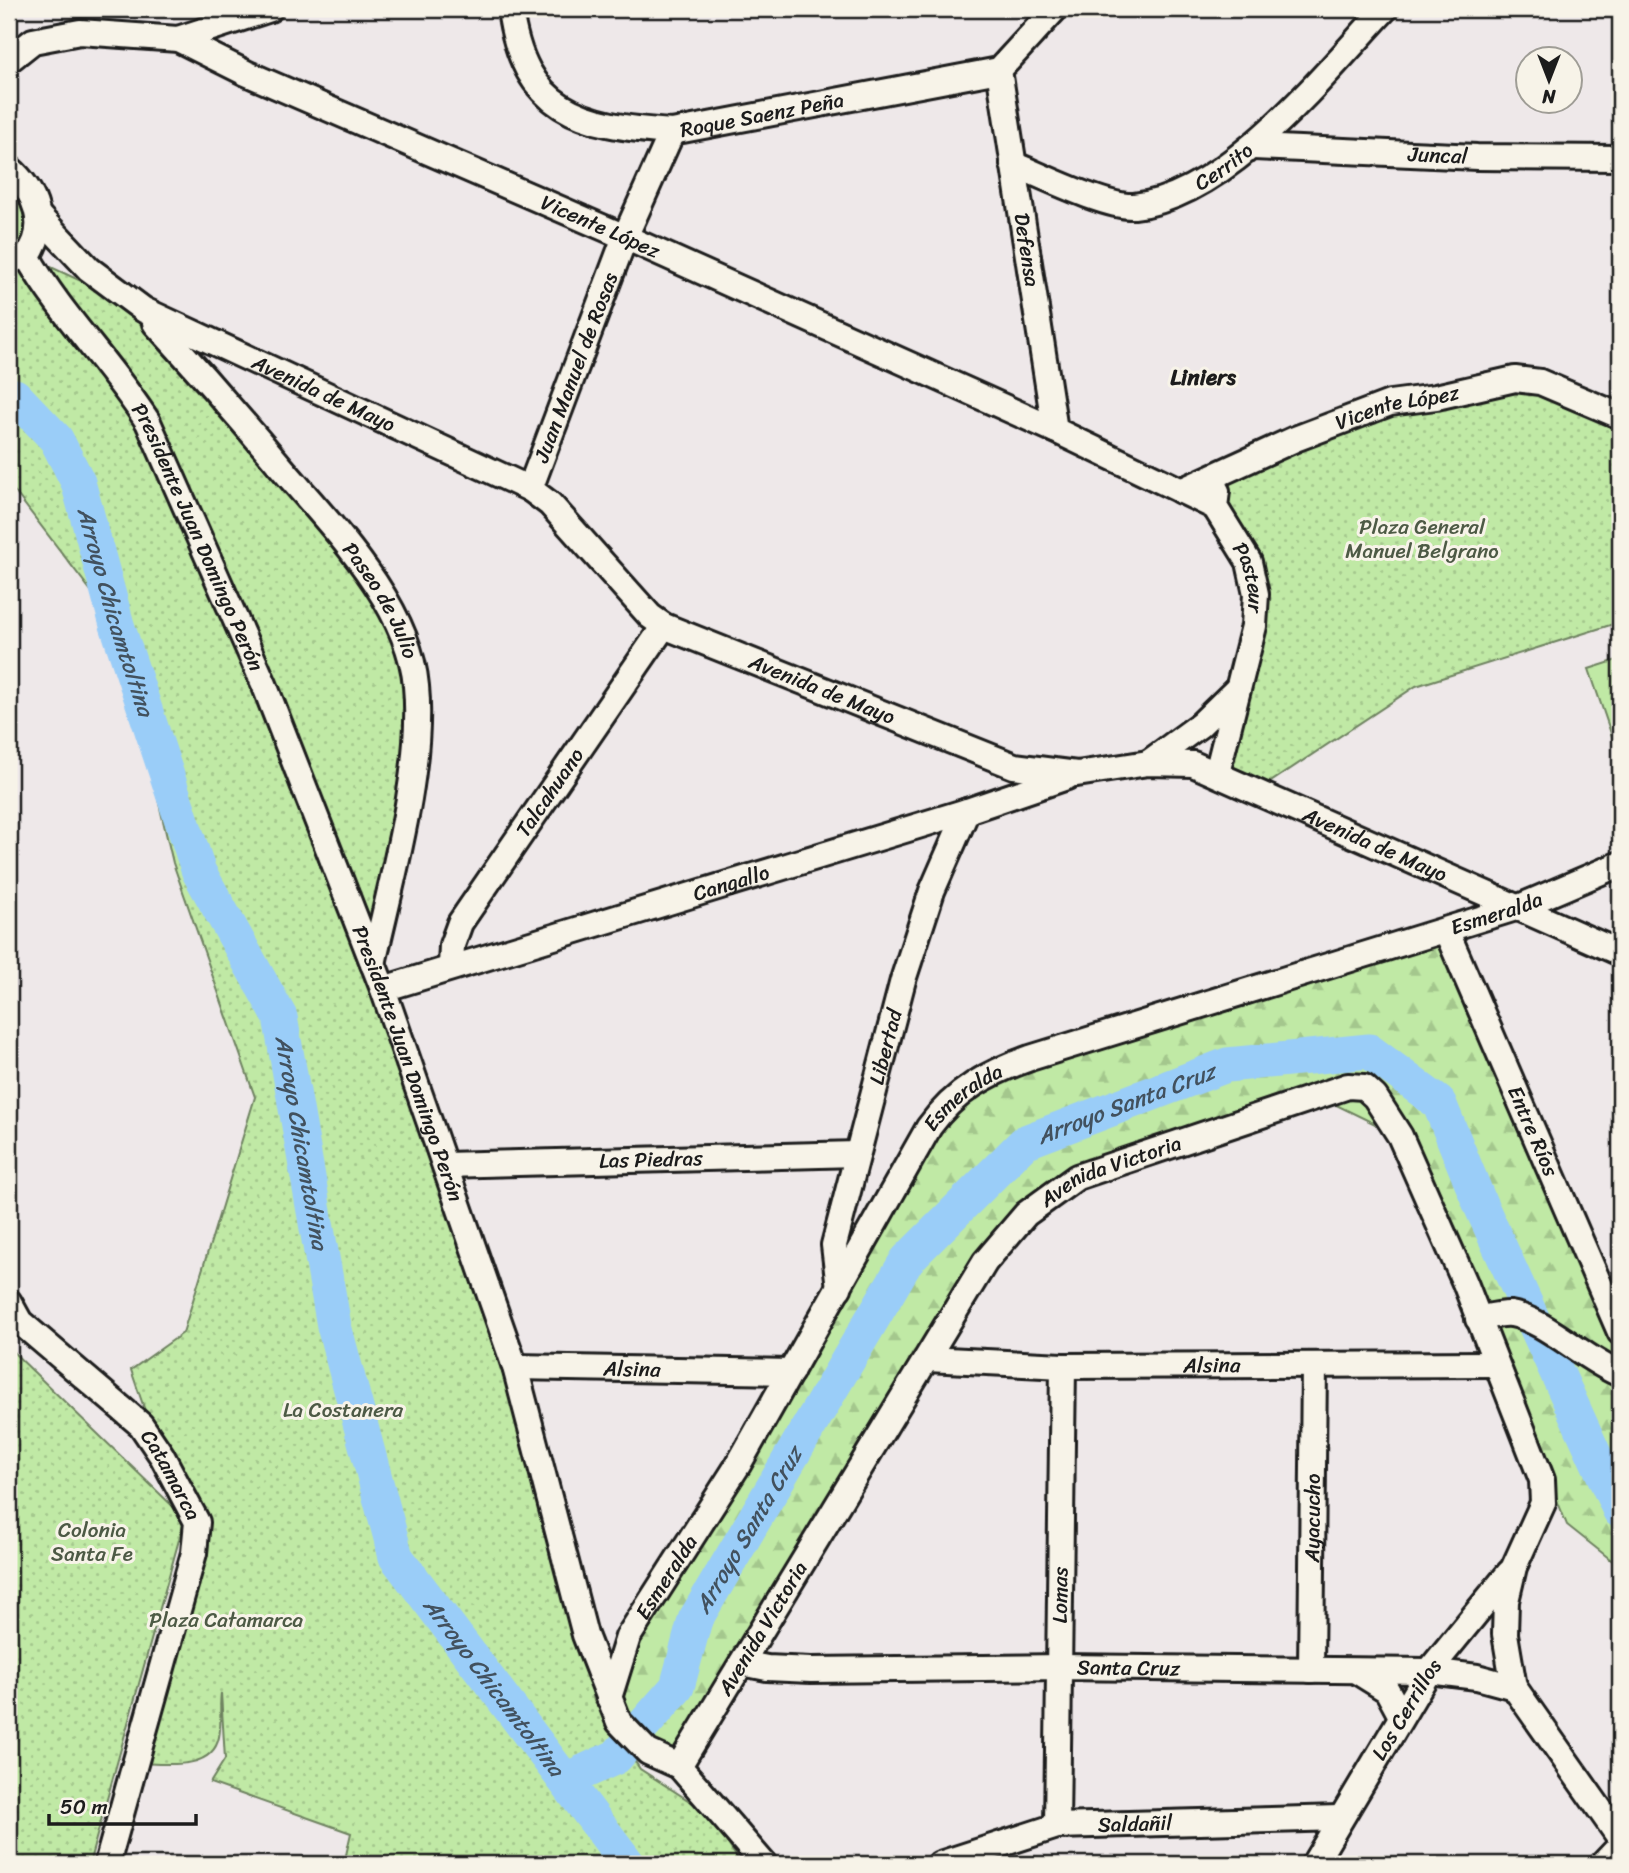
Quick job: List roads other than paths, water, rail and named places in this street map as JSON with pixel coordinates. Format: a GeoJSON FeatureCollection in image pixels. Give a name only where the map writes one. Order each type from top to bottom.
{"type":"FeatureCollection","features":[{"type":"Feature","properties":{"kind":"street"},"geometry":{"type":"LineString","coordinates":[[178,38],[267,9]]}},
{"type":"Feature","properties":{"kind":"street","name":"Roque Saenz Peña"},"geometry":{"type":"LineString","coordinates":[[510,9],[515,41],[525,68],[542,90],[563,108],[618,129],[672,132],[999,70]]}},
{"type":"Feature","properties":{"kind":"street"},"geometry":{"type":"LineString","coordinates":[[999,70],[1055,9]]}},
{"type":"Feature","properties":{"kind":"street","name":"Cerrito"},"geometry":{"type":"LineString","coordinates":[[1013,164],[1103,199],[1132,206],[1160,199],[1204,179],[1254,147],[1385,9]]}},
{"type":"Feature","properties":{"kind":"street","name":"Vicente López"},"geometry":{"type":"LineString","coordinates":[[9,60],[33,41],[80,32],[178,38],[246,73],[625,237],[1055,430],[1215,507]]}},
{"type":"Feature","properties":{"kind":"street","name":"Defensa"},"geometry":{"type":"LineString","coordinates":[[999,70],[1055,430]]}},
{"type":"Feature","properties":{"kind":"street","name":"Juan Manuel de Rosas"},"geometry":{"type":"LineString","coordinates":[[530,489],[625,237],[672,132]]}},
{"type":"Feature","properties":{"kind":"street","name":"Juncal"},"geometry":{"type":"LineString","coordinates":[[1254,147],[1477,157],[1620,158]]}},
{"type":"Feature","properties":{"kind":"street"},"geometry":{"type":"LineString","coordinates":[[9,150],[14,173]]}},
{"type":"Feature","properties":{"kind":"street","name":"Avenida de Mayo"},"geometry":{"type":"LineString","coordinates":[[14,173],[30,192],[38,215],[89,269],[144,310],[530,489],[550,504],[650,616],[664,626],[993,759],[1038,771],[1077,774],[1149,763],[1183,762],[1217,773],[1620,953]]}},
{"type":"Feature","properties":{"kind":"street"},"geometry":{"type":"LineString","coordinates":[[19,261],[39,235],[38,215]]}},
{"type":"Feature","properties":{"kind":"street","name":"Avenida de Mayo"},"geometry":{"type":"LineString","coordinates":[[19,261],[43,254],[89,269]]}},
{"type":"Feature","properties":{"kind":"street","name":"Presidente Juan Domingo Perón"},"geometry":{"type":"LineString","coordinates":[[19,261],[43,283],[129,393],[148,422],[264,684],[383,989],[515,1367],[585,1636],[619,1721],[648,1752],[679,1766],[764,1864]]}},
{"type":"Feature","properties":{"kind":"street","name":"Paseo de Julio"},"geometry":{"type":"LineString","coordinates":[[144,310],[344,542],[374,583],[411,653],[416,686],[414,760],[373,964]]}},
{"type":"Feature","properties":{"kind":"street","name":"Vicente López"},"geometry":{"type":"LineString","coordinates":[[1181,491],[1295,439],[1390,403],[1436,397],[1515,379],[1540,382],[1620,416]]}},
{"type":"Feature","properties":{"kind":"street"},"geometry":{"type":"LineString","coordinates":[[1215,507],[1218,473]]}},
{"type":"Feature","properties":{"kind":"street","name":"Pasteur"},"geometry":{"type":"LineString","coordinates":[[1215,507],[1248,562],[1256,594],[1254,626],[1217,773]]}},
{"type":"Feature","properties":{"kind":"street","name":"Talcahuano"},"geometry":{"type":"LineString","coordinates":[[451,966],[452,945],[460,923],[664,626]]}},
{"type":"Feature","properties":{"kind":"street"},"geometry":{"type":"LineString","coordinates":[[1149,763],[1200,725],[1236,690]]}},
{"type":"Feature","properties":{"kind":"street","name":"Cangallo"},"geometry":{"type":"LineString","coordinates":[[383,989],[451,966],[967,811],[1077,774]]}},
{"type":"Feature","properties":{"kind":"street","name":"Libertad"},"geometry":{"type":"LineString","coordinates":[[839,1288],[834,1245],[857,1154],[932,891],[967,811]]}},
{"type":"Feature","properties":{"kind":"street","name":"Esmeralda"},"geometry":{"type":"LineString","coordinates":[[609,1698],[628,1637],[738,1465],[929,1127],[959,1093],[995,1070],[1518,907],[1620,864]]}},
{"type":"Feature","properties":{"kind":"street","name":"Entre Ríos"},"geometry":{"type":"LineString","coordinates":[[1446,930],[1620,1332]]}},
{"type":"Feature","properties":{"kind":"street","name":"Avenida Victoria"},"geometry":{"type":"LineString","coordinates":[[679,1766],[985,1262],[1026,1214],[1048,1195],[1077,1177],[1348,1086],[1364,1087],[1376,1097],[1400,1136],[1478,1319],[1542,1480],[1543,1503],[1514,1567]]}},
{"type":"Feature","properties":{"kind":"street","name":"Las Piedras"},"geometry":{"type":"LineString","coordinates":[[445,1165],[857,1154]]}},
{"type":"Feature","properties":{"kind":"street","name":"Catamarca"},"geometry":{"type":"LineString","coordinates":[[9,1302],[20,1322],[141,1425],[162,1456],[197,1522],[194,1553],[107,1864]]}},
{"type":"Feature","properties":{"kind":"street"},"geometry":{"type":"LineString","coordinates":[[1478,1319],[1511,1314],[1541,1326],[1591,1360],[1620,1374]]}},
{"type":"Feature","properties":{"kind":"street","name":"Alsina"},"geometry":{"type":"LineString","coordinates":[[927,1359],[1063,1366],[1496,1364]]}},
{"type":"Feature","properties":{"kind":"street","name":"Ayacucho"},"geometry":{"type":"LineString","coordinates":[[1311,1670],[1314,1365]]}},
{"type":"Feature","properties":{"kind":"street","name":"Lomas"},"geometry":{"type":"LineString","coordinates":[[1057,1826],[1063,1366]]}},
{"type":"Feature","properties":{"kind":"street","name":"Alsina"},"geometry":{"type":"LineString","coordinates":[[515,1367],[791,1372]]}},
{"type":"Feature","properties":{"kind":"street"},"geometry":{"type":"LineString","coordinates":[[1514,1567],[1506,1601],[1505,1634],[1514,1688],[1620,1838]]}},
{"type":"Feature","properties":{"kind":"street","name":"Los Cerrillos"},"geometry":{"type":"LineString","coordinates":[[1314,1864],[1429,1671],[1514,1567]]}},
{"type":"Feature","properties":{"kind":"street","name":"Santa Cruz"},"geometry":{"type":"LineString","coordinates":[[742,1663],[811,1670],[1060,1667],[1429,1671],[1477,1677],[1514,1688]]}},
{"type":"Feature","properties":{"kind":"street"},"geometry":{"type":"LineString","coordinates":[[1355,1670],[1379,1682],[1387,1690],[1401,1716]]}},
{"type":"Feature","properties":{"kind":"street","name":"Saldañil"},"geometry":{"type":"LineString","coordinates":[[940,1864],[1057,1826],[1339,1818]]}},
{"type":"Feature","properties":{"kind":"street"},"geometry":{"type":"LineString","coordinates":[[1603,1864],[1620,1846]]}},
{"type":"Feature","properties":{"kind":"waterway","name":"Arroyo Chicamtoltina"},"geometry":{"type":"LineString","coordinates":[[15,396],[56,439],[78,482],[117,625],[199,872],[280,1017],[334,1326],[396,1557],[628,1864]]}},
{"type":"Feature","properties":{"kind":"waterway","name":"Arroyo Santa Cruz"},"geometry":{"type":"LineString","coordinates":[[566,1780],[616,1757],[677,1687],[695,1620],[907,1260],[1025,1142],[1227,1065],[1369,1051],[1439,1103],[1481,1206],[1620,1511]]}},
{"type":"Feature","properties":{"kind":"district","name":"Liniers"},"geometry":{"type":"Point","coordinates":[1203,377]}},
{"type":"Feature","properties":{"kind":"park label","name":"Plaza General Manuel Belgrano"},"geometry":{"type":"Point","coordinates":[1422,539]}},
{"type":"Feature","properties":{"kind":"park label","name":"La Costanera"},"geometry":{"type":"Point","coordinates":[343,1410]}},
{"type":"Feature","properties":{"kind":"park label","name":"Colonia Santa Fe"},"geometry":{"type":"Point","coordinates":[92,1542]}},
{"type":"Feature","properties":{"kind":"park label","name":"Plaza Catamarca"},"geometry":{"type":"Point","coordinates":[226,1620]}}]}
